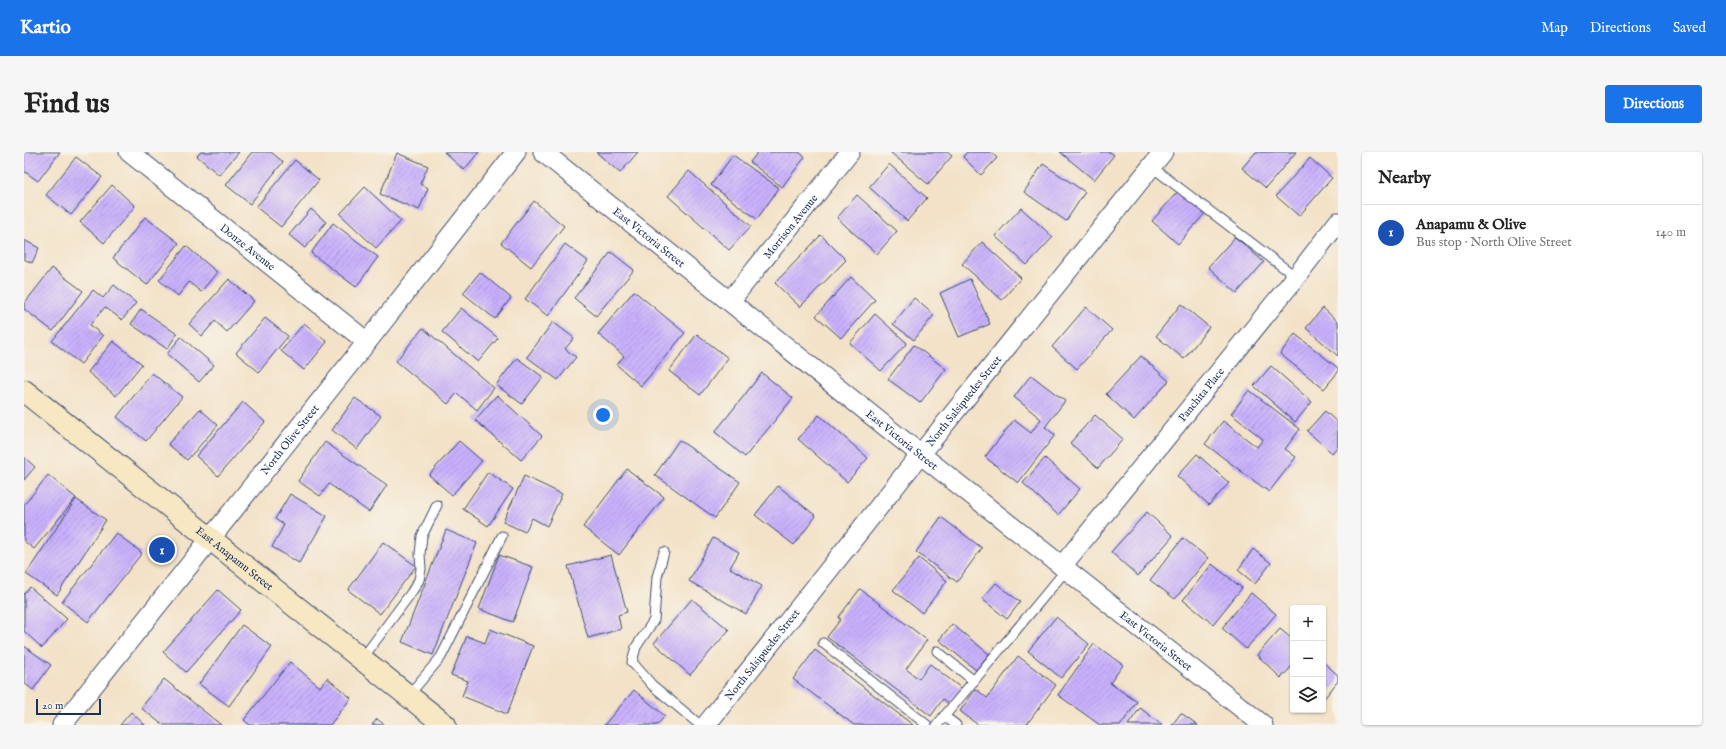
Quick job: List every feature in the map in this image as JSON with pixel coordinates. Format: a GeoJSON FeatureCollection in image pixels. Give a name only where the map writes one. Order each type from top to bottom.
{"type":"FeatureCollection","features":[{"type":"Feature","properties":{"kind":"main road","name":"East Anapamu Street"},"geometry":{"type":"LineString","coordinates":[[24,391],[445,725]]}},
{"type":"Feature","properties":{"kind":"street","name":"Donze Avenue"},"geometry":{"type":"LineString","coordinates":[[129,152],[367,342]]}},
{"type":"Feature","properties":{"kind":"street","name":"North Olive Street"},"geometry":{"type":"LineString","coordinates":[[62,725],[367,342],[516,152]]}},
{"type":"Feature","properties":{"kind":"street","name":"East Victoria Street"},"geometry":{"type":"LineString","coordinates":[[543,152],[920,454],[1263,725]]}},
{"type":"Feature","properties":{"kind":"street","name":"Morrison Avenue"},"geometry":{"type":"LineString","coordinates":[[730,301],[850,152]]}},
{"type":"Feature","properties":{"kind":"street","name":"North Salsipuedes Street"},"geometry":{"type":"LineString","coordinates":[[706,725],[920,454],[1157,159]]}},
{"type":"Feature","properties":{"kind":"street","name":"Panchita Place"},"geometry":{"type":"LineString","coordinates":[[1064,568],[1296,277],[1338,222]]}},
{"type":"Feature","properties":{"kind":"lane"},"geometry":{"type":"LineString","coordinates":[[1157,159],[1296,277]]}},
{"type":"Feature","properties":{"kind":"lane"},"geometry":{"type":"LineString","coordinates":[[362,659],[419,580],[421,569],[420,554],[422,536],[437,505]]}},
{"type":"Feature","properties":{"kind":"lane"},"geometry":{"type":"LineString","coordinates":[[408,696],[441,656],[502,536]]}},
{"type":"Feature","properties":{"kind":"lane"},"geometry":{"type":"LineString","coordinates":[[664,552],[657,577],[654,620],[636,647],[632,662],[652,685],[700,725]]}},
{"type":"Feature","properties":{"kind":"lane"},"geometry":{"type":"LineString","coordinates":[[937,725],[1064,568]]}},
{"type":"Feature","properties":{"kind":"lane"},"geometry":{"type":"LineString","coordinates":[[823,642],[927,725]]}},
{"type":"Feature","properties":{"kind":"lane"},"geometry":{"type":"LineString","coordinates":[[937,651],[974,681]]}},
{"type":"Feature","properties":{"kind":"lane"},"geometry":{"type":"LineString","coordinates":[[944,716],[956,725]]}},
{"type":"Feature","properties":{"kind":"building"},"geometry":{"type":"Polygon","coordinates":[[[24,152],[60,152],[38,181],[24,171],[24,152]]]}},
{"type":"Feature","properties":{"kind":"building"},"geometry":{"type":"Polygon","coordinates":[[[201,152],[239,152],[219,175],[197,156],[201,152]]]}},
{"type":"Feature","properties":{"kind":"building"},"geometry":{"type":"Polygon","coordinates":[[[252,152],[271,152],[283,162],[250,204],[226,185],[252,152]]]}},
{"type":"Feature","properties":{"kind":"building"},"geometry":{"type":"Polygon","coordinates":[[[444,152],[479,152],[464,170],[444,152]]]}},
{"type":"Feature","properties":{"kind":"building"},"geometry":{"type":"Polygon","coordinates":[[[596,152],[638,152],[620,173],[596,152]]]}},
{"type":"Feature","properties":{"kind":"building"},"geometry":{"type":"Polygon","coordinates":[[[758,152],[799,152],[805,157],[782,187],[750,162],[758,152]]]}},
{"type":"Feature","properties":{"kind":"building"},"geometry":{"type":"Polygon","coordinates":[[[890,152],[947,152],[952,156],[928,184],[890,152]]]}},
{"type":"Feature","properties":{"kind":"building"},"geometry":{"type":"Polygon","coordinates":[[[967,152],[991,152],[997,158],[981,175],[963,157],[967,152]]]}},
{"type":"Feature","properties":{"kind":"building"},"geometry":{"type":"Polygon","coordinates":[[[1060,152],[1110,152],[1114,155],[1094,180],[1060,152]]]}},
{"type":"Feature","properties":{"kind":"building"},"geometry":{"type":"Polygon","coordinates":[[[1256,152],[1296,152],[1266,188],[1242,168],[1256,152]]]}},
{"type":"Feature","properties":{"kind":"building"},"geometry":{"type":"Polygon","coordinates":[[[397,153],[428,166],[420,184],[428,188],[419,210],[380,194],[397,153]]]}},
{"type":"Feature","properties":{"kind":"building"},"geometry":{"type":"Polygon","coordinates":[[[733,155],[779,188],[757,219],[711,185],[733,155]]]}},
{"type":"Feature","properties":{"kind":"building"},"geometry":{"type":"Polygon","coordinates":[[[76,157],[102,177],[71,215],[46,195],[76,157]]]}},
{"type":"Feature","properties":{"kind":"building"},"geometry":{"type":"Polygon","coordinates":[[[1310,158],[1332,178],[1299,216],[1276,196],[1310,158]]]}},
{"type":"Feature","properties":{"kind":"building"},"geometry":{"type":"Polygon","coordinates":[[[295,160],[319,180],[281,227],[256,207],[295,160]]]}},
{"type":"Feature","properties":{"kind":"building"},"geometry":{"type":"Polygon","coordinates":[[[889,164],[927,198],[907,221],[869,187],[889,164]]]}},
{"type":"Feature","properties":{"kind":"building"},"geometry":{"type":"Polygon","coordinates":[[[1043,164],[1085,192],[1066,221],[1024,192],[1043,164]]]}},
{"type":"Feature","properties":{"kind":"building"},"geometry":{"type":"Polygon","coordinates":[[[689,171],[751,226],[729,250],[668,196],[689,171]]]}},
{"type":"Feature","properties":{"kind":"building"},"geometry":{"type":"Polygon","coordinates":[[[112,185],[135,206],[104,243],[80,222],[112,185]]]}},
{"type":"Feature","properties":{"kind":"building"},"geometry":{"type":"Polygon","coordinates":[[[365,187],[401,221],[376,248],[340,214],[365,187]]]}},
{"type":"Feature","properties":{"kind":"building"},"geometry":{"type":"Polygon","coordinates":[[[1180,189],[1206,212],[1178,244],[1152,221],[1180,189]]]}},
{"type":"Feature","properties":{"kind":"building"},"geometry":{"type":"Polygon","coordinates":[[[857,195],[897,231],[877,254],[837,218],[857,195]]]}},
{"type":"Feature","properties":{"kind":"building"},"geometry":{"type":"Polygon","coordinates":[[[534,201],[564,226],[531,267],[501,243],[534,201]]]}},
{"type":"Feature","properties":{"kind":"building"},"geometry":{"type":"Polygon","coordinates":[[[1021,208],[1053,237],[1027,265],[995,236],[1021,208]]]}},
{"type":"Feature","properties":{"kind":"building"},"geometry":{"type":"Polygon","coordinates":[[[311,209],[326,222],[305,248],[289,235],[311,209]]]}},
{"type":"Feature","properties":{"kind":"building"},"geometry":{"type":"Polygon","coordinates":[[[145,217],[179,243],[147,285],[113,258],[145,217]]]}},
{"type":"Feature","properties":{"kind":"building"},"geometry":{"type":"Polygon","coordinates":[[[333,223],[378,257],[356,287],[311,253],[333,223]]]}},
{"type":"Feature","properties":{"kind":"building"},"geometry":{"type":"Polygon","coordinates":[[[821,235],[846,260],[800,307],[775,283],[821,235]]]}},
{"type":"Feature","properties":{"kind":"building"},"geometry":{"type":"Polygon","coordinates":[[[1235,237],[1264,262],[1237,293],[1208,267],[1235,237]]]}},
{"type":"Feature","properties":{"kind":"building"},"geometry":{"type":"Polygon","coordinates":[[[24,240],[39,248],[32,263],[24,259],[24,240]]]}},
{"type":"Feature","properties":{"kind":"building"},"geometry":{"type":"Polygon","coordinates":[[[982,242],[1021,278],[1002,300],[962,264],[982,242]]]}},
{"type":"Feature","properties":{"kind":"building"},"geometry":{"type":"Polygon","coordinates":[[[565,244],[588,261],[548,316],[525,299],[565,244]]]}},
{"type":"Feature","properties":{"kind":"building"},"geometry":{"type":"Polygon","coordinates":[[[186,246],[217,272],[201,292],[189,282],[178,296],[159,280],[186,246]]]}},
{"type":"Feature","properties":{"kind":"building"},"geometry":{"type":"Polygon","coordinates":[[[611,252],[634,270],[596,316],[574,298],[611,252]]]}},
{"type":"Feature","properties":{"kind":"building"},"geometry":{"type":"Polygon","coordinates":[[[52,268],[83,291],[53,331],[24,309],[24,304],[52,268]]]}},
{"type":"Feature","properties":{"kind":"building"},"geometry":{"type":"Polygon","coordinates":[[[480,272],[511,298],[495,319],[463,293],[480,272]]]}},
{"type":"Feature","properties":{"kind":"building"},"geometry":{"type":"Polygon","coordinates":[[[851,277],[875,300],[841,338],[816,316],[851,277]]]}},
{"type":"Feature","properties":{"kind":"building"},"geometry":{"type":"Polygon","coordinates":[[[229,279],[254,301],[227,332],[215,321],[202,336],[189,324],[229,279]]]}},
{"type":"Feature","properties":{"kind":"building"},"geometry":{"type":"Polygon","coordinates":[[[970,279],[990,324],[959,337],[940,293],[970,279]]]}},
{"type":"Feature","properties":{"kind":"building"},"geometry":{"type":"Polygon","coordinates":[[[114,285],[136,303],[122,320],[105,307],[90,325],[103,336],[81,364],[52,341],[93,290],[103,298],[114,285]]]}},
{"type":"Feature","properties":{"kind":"building"},"geometry":{"type":"Polygon","coordinates":[[[634,291],[685,333],[641,386],[617,365],[624,356],[598,334],[634,291]]]}},
{"type":"Feature","properties":{"kind":"building"},"geometry":{"type":"Polygon","coordinates":[[[914,298],[934,315],[914,340],[893,324],[914,298]]]}},
{"type":"Feature","properties":{"kind":"building"},"geometry":{"type":"Polygon","coordinates":[[[1181,304],[1209,327],[1184,359],[1156,336],[1181,304]]]}},
{"type":"Feature","properties":{"kind":"building"},"geometry":{"type":"Polygon","coordinates":[[[1086,307],[1112,330],[1077,369],[1052,347],[1086,307]]]}},
{"type":"Feature","properties":{"kind":"building"},"geometry":{"type":"Polygon","coordinates":[[[461,308],[498,338],[478,362],[442,332],[461,308]]]}},
{"type":"Feature","properties":{"kind":"building"},"geometry":{"type":"Polygon","coordinates":[[[1323,308],[1338,322],[1338,356],[1306,328],[1323,308]]]}},
{"type":"Feature","properties":{"kind":"building"},"geometry":{"type":"Polygon","coordinates":[[[141,309],[177,334],[167,349],[131,324],[141,309]]]}},
{"type":"Feature","properties":{"kind":"building"},"geometry":{"type":"Polygon","coordinates":[[[875,314],[907,343],[881,371],[850,343],[875,314]]]}},
{"type":"Feature","properties":{"kind":"building"},"geometry":{"type":"Polygon","coordinates":[[[265,318],[288,336],[259,372],[236,353],[265,318]]]}},
{"type":"Feature","properties":{"kind":"building"},"geometry":{"type":"Polygon","coordinates":[[[553,322],[574,338],[565,349],[576,357],[558,380],[527,357],[553,322]]]}},
{"type":"Feature","properties":{"kind":"building"},"geometry":{"type":"Polygon","coordinates":[[[304,323],[327,342],[304,370],[281,351],[304,323]]]}},
{"type":"Feature","properties":{"kind":"building"},"geometry":{"type":"Polygon","coordinates":[[[423,328],[494,388],[477,410],[457,393],[448,404],[396,361],[423,328]]]}},
{"type":"Feature","properties":{"kind":"building"},"geometry":{"type":"Polygon","coordinates":[[[697,334],[728,358],[700,395],[669,371],[697,334]]]}},
{"type":"Feature","properties":{"kind":"building"},"geometry":{"type":"Polygon","coordinates":[[[1295,334],[1338,368],[1338,372],[1324,389],[1280,354],[1295,334]]]}},
{"type":"Feature","properties":{"kind":"building"},"geometry":{"type":"Polygon","coordinates":[[[181,337],[214,365],[199,382],[167,354],[181,337]]]}},
{"type":"Feature","properties":{"kind":"building"},"geometry":{"type":"Polygon","coordinates":[[[113,341],[142,364],[116,396],[88,372],[113,341]]]}},
{"type":"Feature","properties":{"kind":"building"},"geometry":{"type":"Polygon","coordinates":[[[914,345],[946,369],[920,403],[888,379],[914,345]]]}},
{"type":"Feature","properties":{"kind":"building"},"geometry":{"type":"Polygon","coordinates":[[[1141,356],[1169,381],[1134,420],[1106,394],[1141,356]]]}},
{"type":"Feature","properties":{"kind":"building"},"geometry":{"type":"Polygon","coordinates":[[[517,358],[543,377],[522,404],[496,385],[517,358]]]}},
{"type":"Feature","properties":{"kind":"building"},"geometry":{"type":"Polygon","coordinates":[[[1271,366],[1312,402],[1295,422],[1254,386],[1271,366]]]}},
{"type":"Feature","properties":{"kind":"building"},"geometry":{"type":"Polygon","coordinates":[[[152,373],[182,397],[146,441],[117,417],[152,373]]]}},
{"type":"Feature","properties":{"kind":"building"},"geometry":{"type":"Polygon","coordinates":[[[762,373],[793,398],[745,457],[715,432],[762,373]]]}},
{"type":"Feature","properties":{"kind":"building"},"geometry":{"type":"Polygon","coordinates":[[[1031,375],[1065,401],[1045,427],[1055,435],[1018,483],[985,457],[1014,420],[1031,433],[1041,419],[1014,397],[1031,375]]]}},
{"type":"Feature","properties":{"kind":"building"},"geometry":{"type":"Polygon","coordinates":[[[1249,390],[1300,429],[1285,449],[1296,457],[1269,492],[1205,444],[1223,421],[1257,447],[1263,439],[1231,414],[1249,390]]]}},
{"type":"Feature","properties":{"kind":"building"},"geometry":{"type":"Polygon","coordinates":[[[497,395],[542,436],[521,460],[475,420],[497,395]]]}},
{"type":"Feature","properties":{"kind":"building"},"geometry":{"type":"Polygon","coordinates":[[[355,398],[381,416],[357,449],[332,430],[355,398]]]}},
{"type":"Feature","properties":{"kind":"building"},"geometry":{"type":"Polygon","coordinates":[[[243,402],[265,422],[218,476],[196,456],[243,402]]]}},
{"type":"Feature","properties":{"kind":"building"},"geometry":{"type":"Polygon","coordinates":[[[200,409],[218,425],[187,460],[168,444],[200,409]]]}},
{"type":"Feature","properties":{"kind":"building"},"geometry":{"type":"Polygon","coordinates":[[[1325,411],[1338,423],[1338,446],[1332,453],[1307,431],[1325,411]]]}},
{"type":"Feature","properties":{"kind":"building"},"geometry":{"type":"Polygon","coordinates":[[[819,415],[868,458],[847,482],[798,439],[819,415]]]}},
{"type":"Feature","properties":{"kind":"building"},"geometry":{"type":"Polygon","coordinates":[[[1095,415],[1123,439],[1098,468],[1070,443],[1095,415]]]}},
{"type":"Feature","properties":{"kind":"building"},"geometry":{"type":"Polygon","coordinates":[[[679,440],[740,482],[715,518],[655,475],[679,440]]]}},
{"type":"Feature","properties":{"kind":"building"},"geometry":{"type":"Polygon","coordinates":[[[459,441],[482,461],[452,495],[429,475],[459,441]]]}},
{"type":"Feature","properties":{"kind":"building"},"geometry":{"type":"Polygon","coordinates":[[[325,442],[387,485],[369,512],[329,484],[320,496],[298,481],[325,442]]]}},
{"type":"Feature","properties":{"kind":"building"},"geometry":{"type":"Polygon","coordinates":[[[1197,454],[1229,483],[1209,505],[1177,476],[1197,454]]]}},
{"type":"Feature","properties":{"kind":"building"},"geometry":{"type":"Polygon","coordinates":[[[24,457],[35,467],[24,480],[24,457]]]}},
{"type":"Feature","properties":{"kind":"building"},"geometry":{"type":"Polygon","coordinates":[[[1045,458],[1080,489],[1058,515],[1023,483],[1045,458]]]}},
{"type":"Feature","properties":{"kind":"building"},"geometry":{"type":"Polygon","coordinates":[[[627,469],[664,497],[619,555],[583,527],[627,469]]]}},
{"type":"Feature","properties":{"kind":"building"},"geometry":{"type":"Polygon","coordinates":[[[488,472],[513,489],[488,526],[463,509],[488,472]]]}},
{"type":"Feature","properties":{"kind":"building"},"geometry":{"type":"Polygon","coordinates":[[[48,475],[76,498],[34,549],[24,541],[24,505],[48,475]]]}},
{"type":"Feature","properties":{"kind":"building"},"geometry":{"type":"Polygon","coordinates":[[[524,476],[562,494],[547,526],[532,518],[525,532],[503,522],[524,476]]]}},
{"type":"Feature","properties":{"kind":"building"},"geometry":{"type":"Polygon","coordinates":[[[778,486],[816,516],[794,545],[755,515],[778,486]]]}},
{"type":"Feature","properties":{"kind":"building"},"geometry":{"type":"Polygon","coordinates":[[[290,494],[327,516],[299,563],[272,547],[284,525],[275,519],[290,494]]]}},
{"type":"Feature","properties":{"kind":"building"},"geometry":{"type":"Polygon","coordinates":[[[76,499],[106,520],[57,595],[26,574],[76,499]]]}},
{"type":"Feature","properties":{"kind":"building"},"geometry":{"type":"Polygon","coordinates":[[[1147,512],[1173,536],[1138,576],[1111,552],[1147,512]]]}},
{"type":"Feature","properties":{"kind":"building"},"geometry":{"type":"Polygon","coordinates":[[[941,517],[982,548],[957,582],[916,552],[941,517]]]}},
{"type":"Feature","properties":{"kind":"building"},"geometry":{"type":"Polygon","coordinates":[[[446,530],[477,543],[433,655],[402,642],[446,530]]]}},
{"type":"Feature","properties":{"kind":"building"},"geometry":{"type":"Polygon","coordinates":[[[116,533],[142,553],[88,622],[62,602],[116,533]]]}},
{"type":"Feature","properties":{"kind":"building"},"geometry":{"type":"Polygon","coordinates":[[[713,538],[739,552],[730,568],[762,586],[746,614],[689,581],[713,538]]]}},
{"type":"Feature","properties":{"kind":"building"},"geometry":{"type":"Polygon","coordinates":[[[1183,538],[1208,558],[1175,599],[1150,580],[1183,538]]]}},
{"type":"Feature","properties":{"kind":"building"},"geometry":{"type":"Polygon","coordinates":[[[383,542],[416,566],[380,614],[348,590],[383,542]]]}},
{"type":"Feature","properties":{"kind":"building"},"geometry":{"type":"Polygon","coordinates":[[[1253,549],[1271,563],[1255,584],[1238,570],[1253,549]]]}},
{"type":"Feature","properties":{"kind":"building"},"geometry":{"type":"Polygon","coordinates":[[[499,555],[533,567],[513,622],[479,609],[499,555]]]}},
{"type":"Feature","properties":{"kind":"building"},"geometry":{"type":"Polygon","coordinates":[[[611,555],[627,612],[618,615],[621,629],[588,638],[568,566],[611,555]]]}},
{"type":"Feature","properties":{"kind":"building"},"geometry":{"type":"Polygon","coordinates":[[[919,558],[947,581],[922,613],[893,590],[919,558]]]}},
{"type":"Feature","properties":{"kind":"building"},"geometry":{"type":"Polygon","coordinates":[[[1212,564],[1242,588],[1213,624],[1183,600],[1212,564]]]}},
{"type":"Feature","properties":{"kind":"building"},"geometry":{"type":"Polygon","coordinates":[[[996,583],[1020,602],[1007,619],[982,599],[996,583]]]}},
{"type":"Feature","properties":{"kind":"building"},"geometry":{"type":"Polygon","coordinates":[[[30,587],[67,619],[42,648],[24,631],[24,594],[30,587]]]}},
{"type":"Feature","properties":{"kind":"building"},"geometry":{"type":"Polygon","coordinates":[[[860,589],[927,640],[906,669],[919,679],[930,664],[961,688],[949,704],[943,699],[931,716],[827,637],[841,619],[838,618],[860,589]]]}},
{"type":"Feature","properties":{"kind":"building"},"geometry":{"type":"Polygon","coordinates":[[[218,590],[241,610],[186,672],[163,652],[218,590]]]}},
{"type":"Feature","properties":{"kind":"building"},"geometry":{"type":"Polygon","coordinates":[[[1251,593],[1276,614],[1246,649],[1222,628],[1251,593]]]}},
{"type":"Feature","properties":{"kind":"building"},"geometry":{"type":"Polygon","coordinates":[[[692,599],[729,630],[690,675],[654,643],[692,599]]]}},
{"type":"Feature","properties":{"kind":"building"},"geometry":{"type":"Polygon","coordinates":[[[1056,617],[1089,644],[1061,678],[1028,651],[1056,617]]]}},
{"type":"Feature","properties":{"kind":"building"},"geometry":{"type":"Polygon","coordinates":[[[952,624],[989,654],[976,670],[939,640],[952,624]]]}},
{"type":"Feature","properties":{"kind":"building"},"geometry":{"type":"Polygon","coordinates":[[[242,625],[272,647],[229,706],[199,684],[242,625]]]}},
{"type":"Feature","properties":{"kind":"building"},"geometry":{"type":"Polygon","coordinates":[[[490,629],[533,646],[507,714],[462,696],[468,681],[451,675],[467,636],[485,643],[490,629]]]}},
{"type":"Feature","properties":{"kind":"building"},"geometry":{"type":"Polygon","coordinates":[[[1280,629],[1290,637],[1290,668],[1281,678],[1257,655],[1280,629]]]}},
{"type":"Feature","properties":{"kind":"building"},"geometry":{"type":"Polygon","coordinates":[[[1094,644],[1123,665],[1110,683],[1137,702],[1121,725],[1100,725],[1058,695],[1094,644]]]}},
{"type":"Feature","properties":{"kind":"building"},"geometry":{"type":"Polygon","coordinates":[[[24,646],[51,665],[33,690],[24,683],[24,646]]]}},
{"type":"Feature","properties":{"kind":"building"},"geometry":{"type":"Polygon","coordinates":[[[815,650],[913,725],[854,725],[793,679],[815,650]]]}},
{"type":"Feature","properties":{"kind":"building"},"geometry":{"type":"Polygon","coordinates":[[[1018,656],[1056,685],[1027,724],[1029,725],[978,725],[960,711],[976,689],[987,698],[1018,656]]]}},
{"type":"Feature","properties":{"kind":"building"},"geometry":{"type":"Polygon","coordinates":[[[290,662],[320,687],[327,678],[351,698],[330,725],[250,725],[244,720],[290,662]]]}},
{"type":"Feature","properties":{"kind":"building"},"geometry":{"type":"Polygon","coordinates":[[[1326,665],[1338,675],[1338,681],[1326,696],[1326,665]]]}},
{"type":"Feature","properties":{"kind":"building"},"geometry":{"type":"Polygon","coordinates":[[[164,679],[221,725],[163,725],[141,708],[164,679]]]}},
{"type":"Feature","properties":{"kind":"building"},"geometry":{"type":"Polygon","coordinates":[[[634,690],[665,716],[657,725],[604,725],[634,690]]]}},
{"type":"Feature","properties":{"kind":"building"},"geometry":{"type":"Polygon","coordinates":[[[1140,708],[1162,725],[1128,725],[1140,708]]]}},
{"type":"Feature","properties":{"kind":"building"},"geometry":{"type":"Polygon","coordinates":[[[131,712],[145,725],[120,725],[131,712]]]}},
{"type":"Feature","properties":{"kind":"building"},"geometry":{"type":"Polygon","coordinates":[[[1181,713],[1198,725],[1172,725],[1181,713]]]}},
{"type":"Feature","properties":{"kind":"building"},"geometry":{"type":"Polygon","coordinates":[[[377,719],[385,725],[372,725],[377,719]]]}},
{"type":"Feature","properties":{"kind":"place","name":"Anapamu & Olive"},"geometry":{"type":"Point","coordinates":[162,550]}}]}
